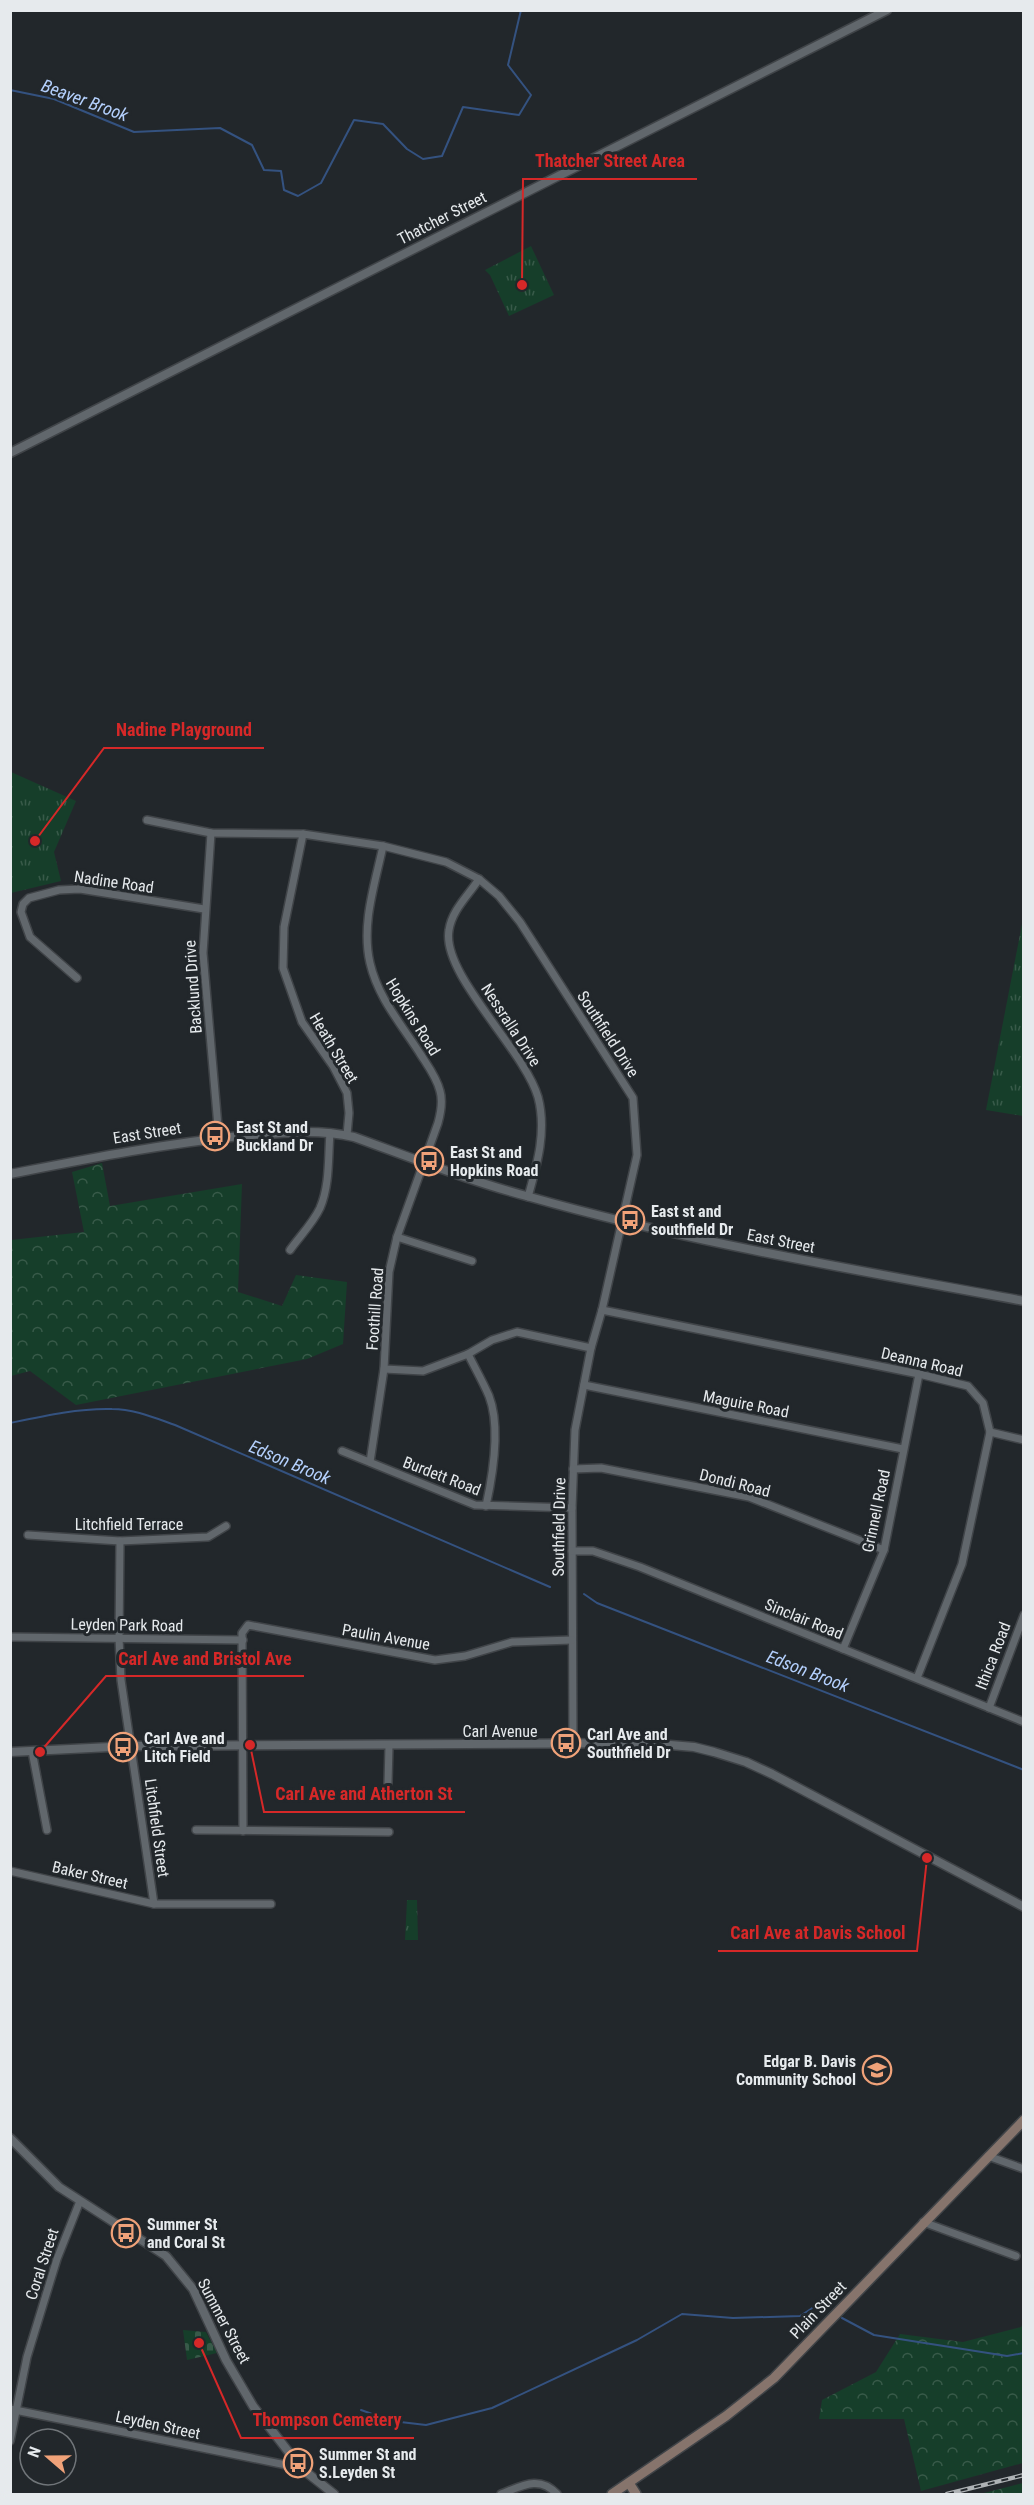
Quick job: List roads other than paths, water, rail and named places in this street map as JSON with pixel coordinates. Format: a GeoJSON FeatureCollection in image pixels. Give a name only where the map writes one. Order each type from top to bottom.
{"type":"FeatureCollection","features":[{"type":"Feature","properties":{"kind":"main road","name":"Plain Street"},"geometry":{"type":"LineString","coordinates":[[612,2494],[726,2416],[764,2386],[1023,2120]]}},
{"type":"Feature","properties":{"kind":"main road"},"geometry":{"type":"LineString","coordinates":[[629,2483],[636,2494]]}},
{"type":"Feature","properties":{"kind":"street","name":"Thatcher Street"},"geometry":{"type":"LineString","coordinates":[[10,453],[887,10]]}},
{"type":"Feature","properties":{"kind":"street","name":"Southfield Drive"},"geometry":{"type":"LineString","coordinates":[[147,820],[210,833],[303,834],[383,846],[446,862],[479,879],[499,896],[520,922],[633,1098],[637,1155],[602,1311],[591,1348],[575,1430],[572,1508],[573,1745]]}},
{"type":"Feature","properties":{"kind":"street","name":"Backlund Drive"},"geometry":{"type":"LineString","coordinates":[[210,833],[203,952],[219,1138]]}},
{"type":"Feature","properties":{"kind":"street","name":"Heath Street"},"geometry":{"type":"LineString","coordinates":[[303,834],[284,927],[283,968],[302,1022],[333,1066],[346,1093],[349,1113],[347,1135]]}},
{"type":"Feature","properties":{"kind":"street","name":"Hopkins Road"},"geometry":{"type":"LineString","coordinates":[[383,846],[368,917],[367,947],[372,974],[383,998],[428,1066],[440,1092],[441,1114],[424,1162]]}},
{"type":"Feature","properties":{"kind":"street","name":"Nessralla Drive"},"geometry":{"type":"LineString","coordinates":[[479,879],[453,916],[448,945],[456,968],[531,1080],[538,1098],[541,1135],[528,1197]]}},
{"type":"Feature","properties":{"kind":"street","name":"Nadine Road"},"geometry":{"type":"LineString","coordinates":[[77,978],[30,937],[21,916],[23,904],[34,896],[73,888],[204,909]]}},
{"type":"Feature","properties":{"kind":"street","name":"East Street"},"geometry":{"type":"LineString","coordinates":[[10,1174],[153,1146],[219,1138],[289,1132],[347,1135],[528,1197],[623,1221],[732,1247],[1023,1301]]}},
{"type":"Feature","properties":{"kind":"street"},"geometry":{"type":"LineString","coordinates":[[290,1250],[316,1216],[323,1201],[330,1133]]}},
{"type":"Feature","properties":{"kind":"street","name":"Foothill Road"},"geometry":{"type":"LineString","coordinates":[[370,1462],[384,1369],[389,1272],[397,1237],[424,1162]]}},
{"type":"Feature","properties":{"kind":"street"},"geometry":{"type":"LineString","coordinates":[[397,1237],[472,1261]]}},
{"type":"Feature","properties":{"kind":"street","name":"Deanna Road"},"geometry":{"type":"LineString","coordinates":[[602,1311],[919,1374],[968,1386],[983,1403],[990,1432],[962,1564],[917,1678]]}},
{"type":"Feature","properties":{"kind":"street"},"geometry":{"type":"LineString","coordinates":[[384,1369],[423,1371],[468,1354],[492,1340],[517,1332],[591,1348]]}},
{"type":"Feature","properties":{"kind":"street"},"geometry":{"type":"LineString","coordinates":[[468,1354],[489,1398],[494,1417],[494,1471],[486,1506]]}},
{"type":"Feature","properties":{"kind":"street","name":"Grinnell Road"},"geometry":{"type":"LineString","coordinates":[[843,1649],[884,1550],[919,1374]]}},
{"type":"Feature","properties":{"kind":"street","name":"Maguire Road"},"geometry":{"type":"LineString","coordinates":[[584,1385],[903,1449]]}},
{"type":"Feature","properties":{"kind":"street"},"geometry":{"type":"LineString","coordinates":[[990,1432],[1023,1440]]}},
{"type":"Feature","properties":{"kind":"street","name":"Burdett Road"},"geometry":{"type":"LineString","coordinates":[[342,1451],[475,1505],[572,1508]]}},
{"type":"Feature","properties":{"kind":"street","name":"Dondi Road"},"geometry":{"type":"LineString","coordinates":[[573,1469],[601,1468],[749,1497],[884,1550]]}},
{"type":"Feature","properties":{"kind":"street","name":"Litchfield Terrace"},"geometry":{"type":"LineString","coordinates":[[28,1535],[120,1541],[208,1537],[226,1526]]}},
{"type":"Feature","properties":{"kind":"street","name":"Litchfield Street"},"geometry":{"type":"LineString","coordinates":[[120,1541],[121,1680],[154,1904]]}},
{"type":"Feature","properties":{"kind":"street","name":"Sinclair Road"},"geometry":{"type":"LineString","coordinates":[[572,1551],[593,1551],[640,1566],[1023,1722]]}},
{"type":"Feature","properties":{"kind":"street","name":"Ithica Road"},"geometry":{"type":"LineString","coordinates":[[989,1707],[1023,1615]]}},
{"type":"Feature","properties":{"kind":"street","name":"Paulin Avenue"},"geometry":{"type":"LineString","coordinates":[[243,1640],[243,1630],[248,1625],[252,1625],[435,1660],[465,1656],[512,1642],[572,1640]]}},
{"type":"Feature","properties":{"kind":"street","name":"Leyden Park Road"},"geometry":{"type":"LineString","coordinates":[[10,1638],[243,1640]]}},
{"type":"Feature","properties":{"kind":"street"},"geometry":{"type":"LineString","coordinates":[[243,1640],[243,1831]]}},
{"type":"Feature","properties":{"kind":"street","name":"Carl Avenue"},"geometry":{"type":"LineString","coordinates":[[10,1752],[131,1746],[242,1745],[669,1744],[694,1747],[747,1762],[797,1786],[1023,1907]]}},
{"type":"Feature","properties":{"kind":"street"},"geometry":{"type":"LineString","coordinates":[[388,1783],[389,1746]]}},
{"type":"Feature","properties":{"kind":"street"},"geometry":{"type":"LineString","coordinates":[[32,1750],[47,1830]]}},
{"type":"Feature","properties":{"kind":"street"},"geometry":{"type":"LineString","coordinates":[[196,1830],[389,1832]]}},
{"type":"Feature","properties":{"kind":"street","name":"Baker Street"},"geometry":{"type":"LineString","coordinates":[[10,1871],[154,1904],[271,1904]]}},
{"type":"Feature","properties":{"kind":"street","name":"Summer Street"},"geometry":{"type":"LineString","coordinates":[[10,2138],[48,2177],[80,2201],[166,2256],[193,2289],[226,2360],[253,2406],[301,2468],[334,2494]]}},
{"type":"Feature","properties":{"kind":"street"},"geometry":{"type":"LineString","coordinates":[[988,2156],[1023,2169]]}},
{"type":"Feature","properties":{"kind":"street","name":"Coral Street"},"geometry":{"type":"LineString","coordinates":[[10,2441],[14,2409],[35,2328],[57,2259],[80,2201]]}},
{"type":"Feature","properties":{"kind":"street"},"geometry":{"type":"LineString","coordinates":[[923,2222],[1016,2256]]}},
{"type":"Feature","properties":{"kind":"street","name":"Leyden Street"},"geometry":{"type":"LineString","coordinates":[[14,2409],[301,2468]]}},
{"type":"Feature","properties":{"kind":"street"},"geometry":{"type":"LineString","coordinates":[[501,2494],[537,2482],[557,2494]]}},
{"type":"Feature","properties":{"kind":"waterway","name":"Beaver Brook"},"geometry":{"type":"LineString","coordinates":[[10,90],[54,99],[134,132],[220,128],[252,145],[264,170],[281,171],[284,190],[298,196],[321,183],[354,120],[383,124],[407,149],[423,159],[442,156],[463,107],[519,115],[531,95],[508,65],[521,10]]}},
{"type":"Feature","properties":{"kind":"waterway","name":"Edson Brook"},"geometry":{"type":"LineString","coordinates":[[10,1423],[61,1413],[99,1409],[120,1409],[144,1414],[175,1425],[550,1587]]}},
{"type":"Feature","properties":{"kind":"waterway","name":"Edson Brook"},"geometry":{"type":"LineString","coordinates":[[584,1594],[597,1603],[1024,1770]]}},
{"type":"Feature","properties":{"kind":"waterway"},"geometry":{"type":"LineString","coordinates":[[361,2410],[392,2421],[426,2425],[492,2408],[637,2340],[682,2314],[733,2318],[800,2316],[817,2305],[828,2308]]}},
{"type":"Feature","properties":{"kind":"waterway"},"geometry":{"type":"LineString","coordinates":[[842,2318],[874,2335],[1007,2356],[1024,2353]]}},
{"type":"Feature","properties":{"kind":"railway"},"geometry":{"type":"LineString","coordinates":[[947,2494],[1024,2475]]}},
{"type":"Feature","properties":{"kind":"place","name":"Thatcher Street Area"},"geometry":{"type":"Point","coordinates":[522,285]}},
{"type":"Feature","properties":{"kind":"place","name":"Nadine Playground"},"geometry":{"type":"Point","coordinates":[35,841]}},
{"type":"Feature","properties":{"kind":"place","name":"East St and Buckland Dr"},"geometry":{"type":"Point","coordinates":[215,1136]}},
{"type":"Feature","properties":{"kind":"place","name":"East St and Hopkins Road"},"geometry":{"type":"Point","coordinates":[429,1161]}},
{"type":"Feature","properties":{"kind":"place","name":"East st and southfield Dr"},"geometry":{"type":"Point","coordinates":[630,1220]}},
{"type":"Feature","properties":{"kind":"place","name":"Carl Ave and Southfield Dr"},"geometry":{"type":"Point","coordinates":[566,1743]}},
{"type":"Feature","properties":{"kind":"place","name":"Carl Ave and Atherton St"},"geometry":{"type":"Point","coordinates":[250,1745]}},
{"type":"Feature","properties":{"kind":"place","name":"Carl Ave and Litch Field"},"geometry":{"type":"Point","coordinates":[123,1747]}},
{"type":"Feature","properties":{"kind":"place","name":"Carl Ave and Bristol Ave"},"geometry":{"type":"Point","coordinates":[40,1752]}},
{"type":"Feature","properties":{"kind":"place","name":"Carl Ave at Davis School"},"geometry":{"type":"Point","coordinates":[927,1858]}},
{"type":"Feature","properties":{"kind":"place","name":"Edgar B. Davis Community School"},"geometry":{"type":"Point","coordinates":[877,2070]}},
{"type":"Feature","properties":{"kind":"place","name":"Summer St and Coral St"},"geometry":{"type":"Point","coordinates":[126,2233]}},
{"type":"Feature","properties":{"kind":"place","name":"Thompson Cemetery"},"geometry":{"type":"Point","coordinates":[199,2343]}},
{"type":"Feature","properties":{"kind":"place","name":"Summer St and S.Leyden St"},"geometry":{"type":"Point","coordinates":[298,2463]}}]}
